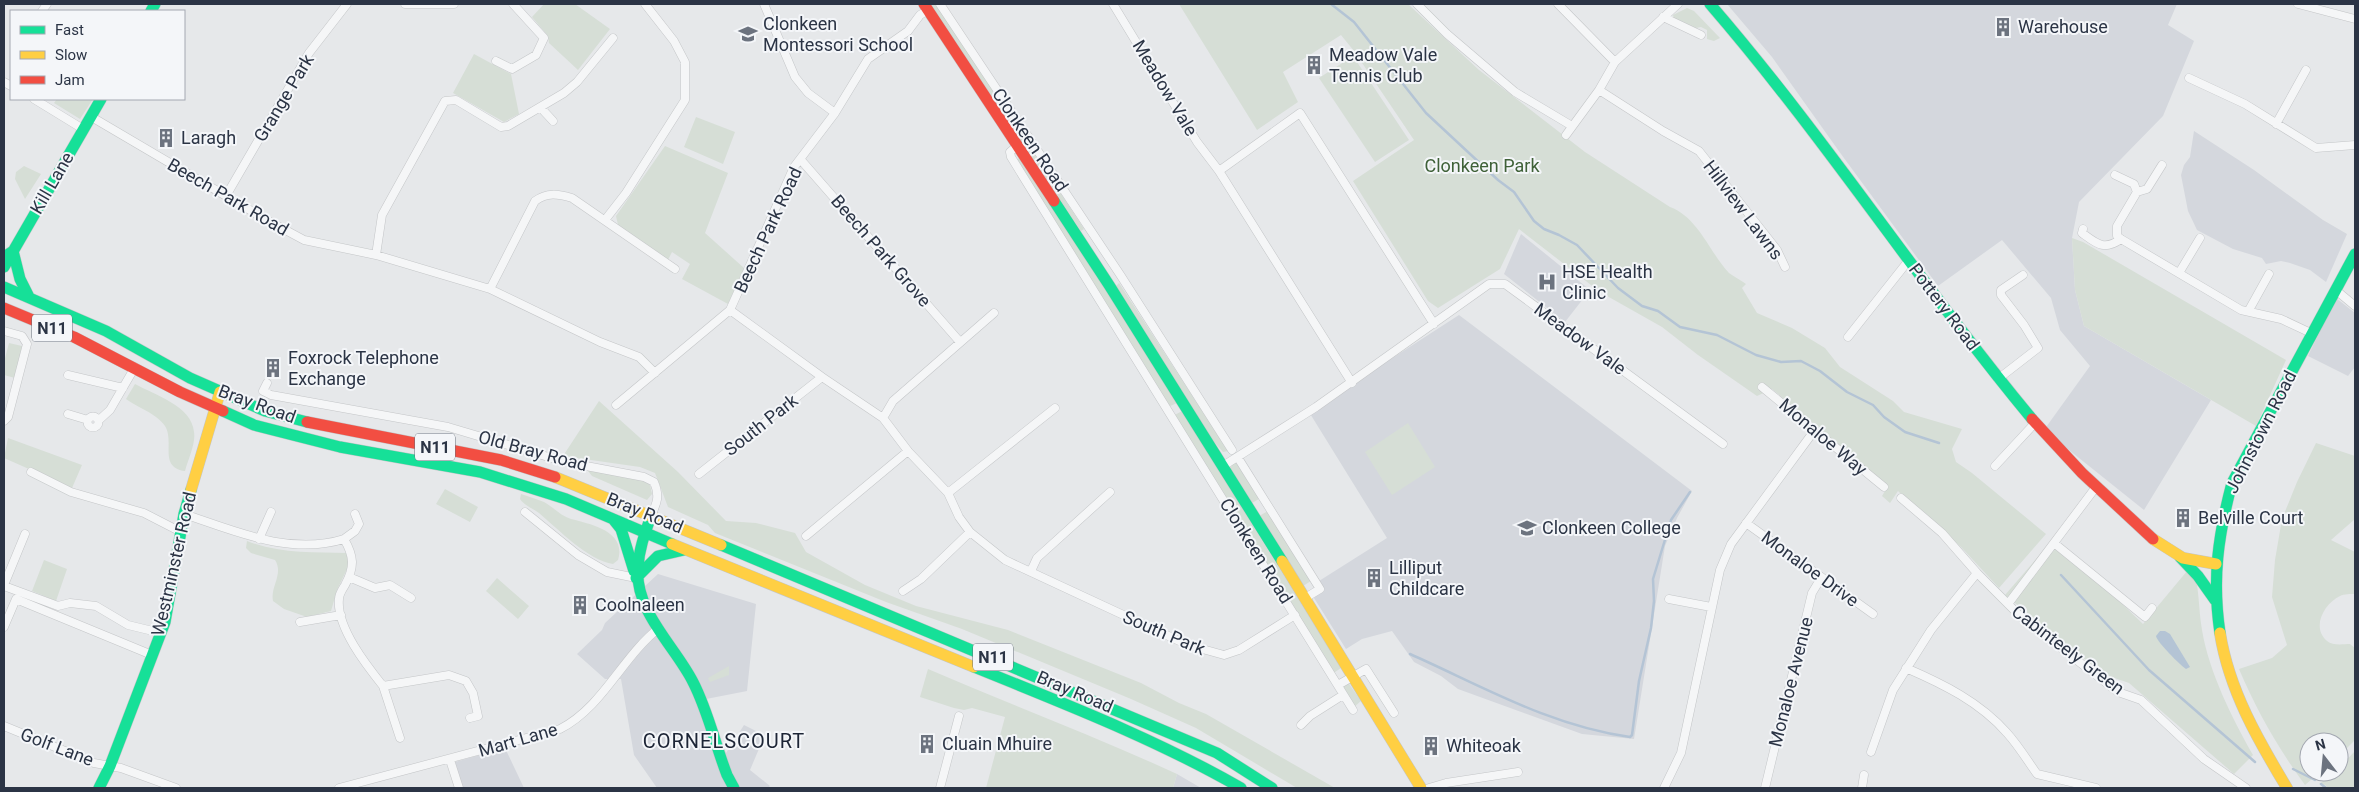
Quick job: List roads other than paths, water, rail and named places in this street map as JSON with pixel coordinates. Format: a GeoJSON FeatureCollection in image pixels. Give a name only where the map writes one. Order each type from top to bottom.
{"type":"FeatureCollection","features":[{"type":"Feature","properties":{"kind":"main road","name":"Pottery Road"},"geometry":{"type":"LineString","coordinates":[[1710,4],[1747,45],[1998,379],[2065,457],[2135,522],[2180,557],[2216,564]]}},
{"type":"Feature","properties":{"kind":"main road","name":"Clonkeen Road"},"geometry":{"type":"LineString","coordinates":[[926,7],[1109,285],[1353,675],[1421,788]]}},
{"type":"Feature","properties":{"kind":"main road","name":"Kill Lane"},"geometry":{"type":"LineString","coordinates":[[4,267],[8,254],[100,100]]}},
{"type":"Feature","properties":{"kind":"main road"},"geometry":{"type":"LineString","coordinates":[[8,254],[29,297]]}},
{"type":"Feature","properties":{"kind":"main road","name":"Johnstown Road"},"geometry":{"type":"LineString","coordinates":[[2287,788],[2256,738],[2231,681],[2218,626],[2215,600],[2216,564],[2222,516],[2232,483],[2337,292],[2355,254]]}},
{"type":"Feature","properties":{"kind":"main road","name":"Bray Road"},"geometry":{"type":"LineString","coordinates":[[4,287],[106,331],[162,364],[265,411],[323,426],[501,460],[562,479],[1121,711],[1217,753],[1272,788]]}},
{"type":"Feature","properties":{"kind":"main road","name":"Bray Road"},"geometry":{"type":"LineString","coordinates":[[4,308],[74,337],[214,408],[254,425],[340,447],[480,472],[566,499],[644,534],[1130,731],[1194,761],[1241,788]]}},
{"type":"Feature","properties":{"kind":"main road","name":"Westminster Road"},"geometry":{"type":"LineString","coordinates":[[99,788],[110,766],[161,633],[184,514],[220,392]]}},
{"type":"Feature","properties":{"kind":"main road","name":"Old Bray Road"},"geometry":{"type":"LineString","coordinates":[[651,516],[636,562],[639,595],[692,681],[727,775],[734,788]]}},
{"type":"Feature","properties":{"kind":"main road"},"geometry":{"type":"LineString","coordinates":[[612,519],[621,529],[636,578],[658,556],[684,550]]}},
{"type":"Feature","properties":{"kind":"main road"},"geometry":{"type":"LineString","coordinates":[[2180,557],[2198,576],[2215,600]]}},
{"type":"Feature","properties":{"kind":"street","name":"Grange Park"},"geometry":{"type":"LineString","coordinates":[[226,196],[309,53],[347,4]]}},
{"type":"Feature","properties":{"kind":"street"},"geometry":{"type":"LineString","coordinates":[[405,4],[454,4]]}},
{"type":"Feature","properties":{"kind":"street"},"geometry":{"type":"LineString","coordinates":[[496,61],[512,69],[536,55],[544,38],[513,4]]}},
{"type":"Feature","properties":{"kind":"street"},"geometry":{"type":"LineString","coordinates":[[605,220],[626,193],[685,100],[685,62],[674,41],[645,4]]}},
{"type":"Feature","properties":{"kind":"street"},"geometry":{"type":"LineString","coordinates":[[764,4],[772,18],[795,77],[808,93],[835,113]]}},
{"type":"Feature","properties":{"kind":"street","name":"Clonkeen Road"},"geometry":{"type":"LineString","coordinates":[[940,4],[1121,276],[1232,450]]}},
{"type":"Feature","properties":{"kind":"street","name":"Meadow Vale"},"geometry":{"type":"LineString","coordinates":[[1113,4],[1198,142],[1219,171],[1352,383]]}},
{"type":"Feature","properties":{"kind":"street"},"geometry":{"type":"LineString","coordinates":[[1417,4],[1447,34],[1514,92],[1572,126]]}},
{"type":"Feature","properties":{"kind":"street"},"geometry":{"type":"LineString","coordinates":[[1558,4],[1615,62]]}},
{"type":"Feature","properties":{"kind":"street"},"geometry":{"type":"LineString","coordinates":[[1566,134],[1599,90],[1606,74],[1615,62],[1663,17],[1668,7],[1678,4]]}},
{"type":"Feature","properties":{"kind":"street"},"geometry":{"type":"LineString","coordinates":[[2298,4],[2355,19]]}},
{"type":"Feature","properties":{"kind":"street","name":"Beech Park Road"},"geometry":{"type":"LineString","coordinates":[[616,405],[730,310],[794,167],[835,113],[868,59],[908,31],[926,7]]}},
{"type":"Feature","properties":{"kind":"street"},"geometry":{"type":"LineString","coordinates":[[1663,17],[1701,35]]}},
{"type":"Feature","properties":{"kind":"street"},"geometry":{"type":"LineString","coordinates":[[376,255],[382,215],[446,101],[456,100],[501,127],[508,126],[541,108],[577,82],[613,38]]}},
{"type":"Feature","properties":{"kind":"street"},"geometry":{"type":"LineString","coordinates":[[2276,124],[2306,70]]}},
{"type":"Feature","properties":{"kind":"street"},"geometry":{"type":"LineString","coordinates":[[2189,78],[2245,104],[2316,148],[2355,145]]}},
{"type":"Feature","properties":{"kind":"street"},"geometry":{"type":"LineString","coordinates":[[982,93],[993,84]]}},
{"type":"Feature","properties":{"kind":"street","name":"Hillview Lawns"},"geometry":{"type":"LineString","coordinates":[[1599,90],[1663,131],[1699,151],[1776,250],[1785,267]]}},
{"type":"Feature","properties":{"kind":"street"},"geometry":{"type":"LineString","coordinates":[[36,100],[83,129]]}},
{"type":"Feature","properties":{"kind":"street"},"geometry":{"type":"LineString","coordinates":[[541,108],[554,121]]}},
{"type":"Feature","properties":{"kind":"street"},"geometry":{"type":"LineString","coordinates":[[1219,171],[1300,113],[1434,324]]}},
{"type":"Feature","properties":{"kind":"street","name":"Beech Park Road"},"geometry":{"type":"LineString","coordinates":[[90,116],[304,240],[376,255],[490,289],[600,342],[639,357],[655,373]]}},
{"type":"Feature","properties":{"kind":"street","name":"Clonkeen Road"},"geometry":{"type":"LineString","coordinates":[[1017,146],[1010,152],[1011,157],[1353,710]]}},
{"type":"Feature","properties":{"kind":"street","name":"Beech Park Grove"},"geometry":{"type":"LineString","coordinates":[[801,160],[960,342]]}},
{"type":"Feature","properties":{"kind":"street"},"geometry":{"type":"LineString","coordinates":[[2162,165],[2147,189],[2137,192],[2117,226],[2116,231],[2121,239],[2239,308],[2281,319],[2313,334]]}},
{"type":"Feature","properties":{"kind":"street"},"geometry":{"type":"LineString","coordinates":[[2115,175],[2134,184],[2137,192]]}},
{"type":"Feature","properties":{"kind":"street"},"geometry":{"type":"LineString","coordinates":[[490,289],[535,201],[541,196],[558,194],[572,198],[675,270]]}},
{"type":"Feature","properties":{"kind":"street"},"geometry":{"type":"LineString","coordinates":[[2083,229],[2082,233],[2103,246],[2109,246],[2121,239]]}},
{"type":"Feature","properties":{"kind":"street"},"geometry":{"type":"LineString","coordinates":[[2179,273],[2200,238]]}},
{"type":"Feature","properties":{"kind":"street"},"geometry":{"type":"LineString","coordinates":[[1848,337],[1909,260]]}},
{"type":"Feature","properties":{"kind":"street"},"geometry":{"type":"LineString","coordinates":[[2251,311],[2268,274]]}},
{"type":"Feature","properties":{"kind":"street"},"geometry":{"type":"LineString","coordinates":[[1998,379],[2038,348],[2024,324],[2001,295],[2001,290],[2023,275]]}},
{"type":"Feature","properties":{"kind":"street"},"geometry":{"type":"LineString","coordinates":[[1109,285],[1121,276]]}},
{"type":"Feature","properties":{"kind":"street","name":"Meadow Vale"},"geometry":{"type":"LineString","coordinates":[[1223,466],[1352,383],[1489,284],[1505,284],[1723,444]]}},
{"type":"Feature","properties":{"kind":"street"},"geometry":{"type":"LineString","coordinates":[[2337,292],[2355,306]]}},
{"type":"Feature","properties":{"kind":"street","name":"South Park"},"geometry":{"type":"LineString","coordinates":[[730,310],[882,418],[908,451],[948,493],[959,517],[970,532],[1006,560],[1064,589],[1188,645],[1224,655],[1239,650],[1295,615]]}},
{"type":"Feature","properties":{"kind":"street"},"geometry":{"type":"LineString","coordinates":[[882,418],[893,401],[994,313]]}},
{"type":"Feature","properties":{"kind":"street"},"geometry":{"type":"LineString","coordinates":[[4,331],[22,336],[27,344],[8,417],[4,421]]}},
{"type":"Feature","properties":{"kind":"street"},"geometry":{"type":"LineString","coordinates":[[68,414],[88,420],[88,425],[92,428],[98,425],[99,420],[110,410],[135,367]]}},
{"type":"Feature","properties":{"kind":"street"},"geometry":{"type":"LineString","coordinates":[[68,375],[123,388]]}},
{"type":"Feature","properties":{"kind":"street","name":"South Park"},"geometry":{"type":"LineString","coordinates":[[699,474],[822,377]]}},
{"type":"Feature","properties":{"kind":"street","name":"Old Bray Road"},"geometry":{"type":"LineString","coordinates":[[267,383],[263,391],[271,394],[448,427],[565,462],[644,477],[654,482],[657,490],[658,500],[651,516]]}},
{"type":"Feature","properties":{"kind":"street","name":"Monaloe Way"},"geometry":{"type":"LineString","coordinates":[[1762,386],[1814,431],[1884,487]]}},
{"type":"Feature","properties":{"kind":"street"},"geometry":{"type":"LineString","coordinates":[[948,493],[1055,408]]}},
{"type":"Feature","properties":{"kind":"street"},"geometry":{"type":"LineString","coordinates":[[1174,418],[1188,410]]}},
{"type":"Feature","properties":{"kind":"street"},"geometry":{"type":"LineString","coordinates":[[1995,466],[2035,423]]}},
{"type":"Feature","properties":{"kind":"street"},"geometry":{"type":"LineString","coordinates":[[1664,788],[1681,753],[1720,570],[1731,544],[1814,431]]}},
{"type":"Feature","properties":{"kind":"street"},"geometry":{"type":"LineString","coordinates":[[806,536],[908,451]]}},
{"type":"Feature","properties":{"kind":"street","name":"Clonkeen Road"},"geometry":{"type":"LineString","coordinates":[[1240,461],[1320,589],[1305,598]]}},
{"type":"Feature","properties":{"kind":"street"},"geometry":{"type":"LineString","coordinates":[[31,472],[71,492],[144,512],[180,532]]}},
{"type":"Feature","properties":{"kind":"street"},"geometry":{"type":"LineString","coordinates":[[2008,604],[2096,486]]}},
{"type":"Feature","properties":{"kind":"street"},"geometry":{"type":"LineString","coordinates":[[1031,571],[1037,558],[1110,492]]}},
{"type":"Feature","properties":{"kind":"street","name":"Cabinteely Green"},"geometry":{"type":"LineString","coordinates":[[1901,498],[1942,534],[1977,574],[2021,617],[2118,692],[2141,700],[2204,759],[2246,788]]}},
{"type":"Feature","properties":{"kind":"street"},"geometry":{"type":"LineString","coordinates":[[259,539],[272,512]]}},
{"type":"Feature","properties":{"kind":"street"},"geometry":{"type":"LineString","coordinates":[[525,512],[578,555],[607,572],[636,578]]}},
{"type":"Feature","properties":{"kind":"street"},"geometry":{"type":"LineString","coordinates":[[184,514],[259,539],[305,546],[326,545],[355,532],[358,524],[355,514]]}},
{"type":"Feature","properties":{"kind":"street","name":"Monaloe Drive"},"geometry":{"type":"LineString","coordinates":[[1746,523],[1873,614]]}},
{"type":"Feature","properties":{"kind":"street"},"geometry":{"type":"LineString","coordinates":[[903,591],[920,579],[970,532]]}},
{"type":"Feature","properties":{"kind":"street"},"geometry":{"type":"LineString","coordinates":[[25,534],[4,586],[58,606],[82,603],[96,606],[128,625],[161,633]]}},
{"type":"Feature","properties":{"kind":"street"},"geometry":{"type":"LineString","coordinates":[[344,538],[352,552],[349,577],[339,596],[341,615],[347,633],[384,686],[400,738]]}},
{"type":"Feature","properties":{"kind":"street"},"geometry":{"type":"LineString","coordinates":[[2054,543],[2146,617],[2152,608]]}},
{"type":"Feature","properties":{"kind":"street"},"geometry":{"type":"LineString","coordinates":[[1871,752],[1893,690],[1906,668],[1932,630],[1977,574]]}},
{"type":"Feature","properties":{"kind":"street"},"geometry":{"type":"LineString","coordinates":[[349,577],[365,586],[375,588],[390,585],[411,598]]}},
{"type":"Feature","properties":{"kind":"street","name":"Monaloe Avenue"},"geometry":{"type":"LineString","coordinates":[[1765,788],[1812,593],[1821,578]]}},
{"type":"Feature","properties":{"kind":"street"},"geometry":{"type":"LineString","coordinates":[[4,627],[16,599],[152,655]]}},
{"type":"Feature","properties":{"kind":"street"},"geometry":{"type":"LineString","coordinates":[[1669,599],[1711,607]]}},
{"type":"Feature","properties":{"kind":"street"},"geometry":{"type":"LineString","coordinates":[[300,622],[341,615]]}},
{"type":"Feature","properties":{"kind":"street","name":"Mart Lane"},"geometry":{"type":"LineString","coordinates":[[339,788],[551,733],[565,726],[586,710],[641,644],[659,628]]}},
{"type":"Feature","properties":{"kind":"street"},"geometry":{"type":"LineString","coordinates":[[1906,668],[1943,684],[1970,701],[2007,732],[2037,774],[2096,788]]}},
{"type":"Feature","properties":{"kind":"street"},"geometry":{"type":"LineString","coordinates":[[1338,685],[1363,669],[1368,671],[1394,713]]}},
{"type":"Feature","properties":{"kind":"street"},"geometry":{"type":"LineString","coordinates":[[384,686],[449,675],[466,681],[473,693],[478,716],[470,718]]}},
{"type":"Feature","properties":{"kind":"street"},"geometry":{"type":"LineString","coordinates":[[1301,725],[1310,716],[1343,695]]}},
{"type":"Feature","properties":{"kind":"street"},"geometry":{"type":"LineString","coordinates":[[940,788],[959,716]]}},
{"type":"Feature","properties":{"kind":"street","name":"Golf Lane"},"geometry":{"type":"LineString","coordinates":[[4,726],[94,763],[110,766]]}},
{"type":"Feature","properties":{"kind":"street"},"geometry":{"type":"LineString","coordinates":[[450,760],[459,788]]}},
{"type":"Feature","properties":{"kind":"street"},"geometry":{"type":"LineString","coordinates":[[110,766],[176,788]]}},
{"type":"Feature","properties":{"kind":"street"},"geometry":{"type":"LineString","coordinates":[[1429,788],[1446,783],[1518,772]]}},
{"type":"Feature","properties":{"kind":"street"},"geometry":{"type":"LineString","coordinates":[[1862,788],[1864,775]]}},
{"type":"Feature","properties":{"kind":"water"},"geometry":{"type":"Polygon","coordinates":[[[2160,631],[2170,634],[2190,667],[2186,669],[2183,667],[2160,643],[2156,636],[2160,631]]]}},
{"type":"Feature","properties":{"kind":"waterway"},"geometry":{"type":"LineString","coordinates":[[1331,4],[1354,22],[1426,113],[1498,180],[1514,192],[1534,221],[1544,229],[1577,245],[1618,288],[1642,306],[1658,311],[1680,327],[1717,335],[1756,355],[1781,362],[1801,361],[1820,371],[1847,392],[1873,405],[1884,417],[1905,432],[1939,443]]}},
{"type":"Feature","properties":{"kind":"waterway"},"geometry":{"type":"LineString","coordinates":[[1410,654],[1544,714],[1601,732],[1630,737],[1632,735],[1639,681],[1651,628],[1654,601],[1653,579],[1671,520],[1690,492]]}},
{"type":"Feature","properties":{"kind":"waterway"},"geometry":{"type":"LineString","coordinates":[[2061,575],[2149,670],[2255,762]]}},
{"type":"Feature","properties":{"kind":"waterway"},"geometry":{"type":"LineString","coordinates":[[2293,769],[2299,772]]}},
{"type":"Feature","properties":{"kind":"waterway"},"geometry":{"type":"LineString","coordinates":[[2321,784],[2326,788]]}},
{"type":"Feature","properties":{"kind":"place","name":"Warehouse"},"geometry":{"type":"Point","coordinates":[2003,27]}},
{"type":"Feature","properties":{"kind":"place","name":"Clonkeen Montessori School"},"geometry":{"type":"Point","coordinates":[748,34]}},
{"type":"Feature","properties":{"kind":"place","name":"Meadow Vale Tennis Club"},"geometry":{"type":"Point","coordinates":[1314,65]}},
{"type":"Feature","properties":{"kind":"place","name":"Laragh"},"geometry":{"type":"Point","coordinates":[166,138]}},
{"type":"Feature","properties":{"kind":"place","name":"HSE Health Clinic"},"geometry":{"type":"Point","coordinates":[1547,282]}},
{"type":"Feature","properties":{"kind":"place","name":"Foxrock Telephone Exchange"},"geometry":{"type":"Point","coordinates":[273,368]}},
{"type":"Feature","properties":{"kind":"place","name":"Belville Court"},"geometry":{"type":"Point","coordinates":[2183,518]}},
{"type":"Feature","properties":{"kind":"place","name":"Clonkeen College"},"geometry":{"type":"Point","coordinates":[1527,528]}},
{"type":"Feature","properties":{"kind":"place","name":"Lilliput Childcare"},"geometry":{"type":"Point","coordinates":[1374,578]}},
{"type":"Feature","properties":{"kind":"place","name":"Coolnaleen"},"geometry":{"type":"Point","coordinates":[580,605]}},
{"type":"Feature","properties":{"kind":"place","name":"Cluain Mhuire"},"geometry":{"type":"Point","coordinates":[927,744]}},
{"type":"Feature","properties":{"kind":"place","name":"Whiteoak"},"geometry":{"type":"Point","coordinates":[1431,746]}},
{"type":"Feature","properties":{"kind":"district","name":"CORNELSCOURT"},"geometry":{"type":"Point","coordinates":[724,741]}},
{"type":"Feature","properties":{"kind":"park label","name":"Clonkeen Park"},"geometry":{"type":"Point","coordinates":[1482,166]}}]}
